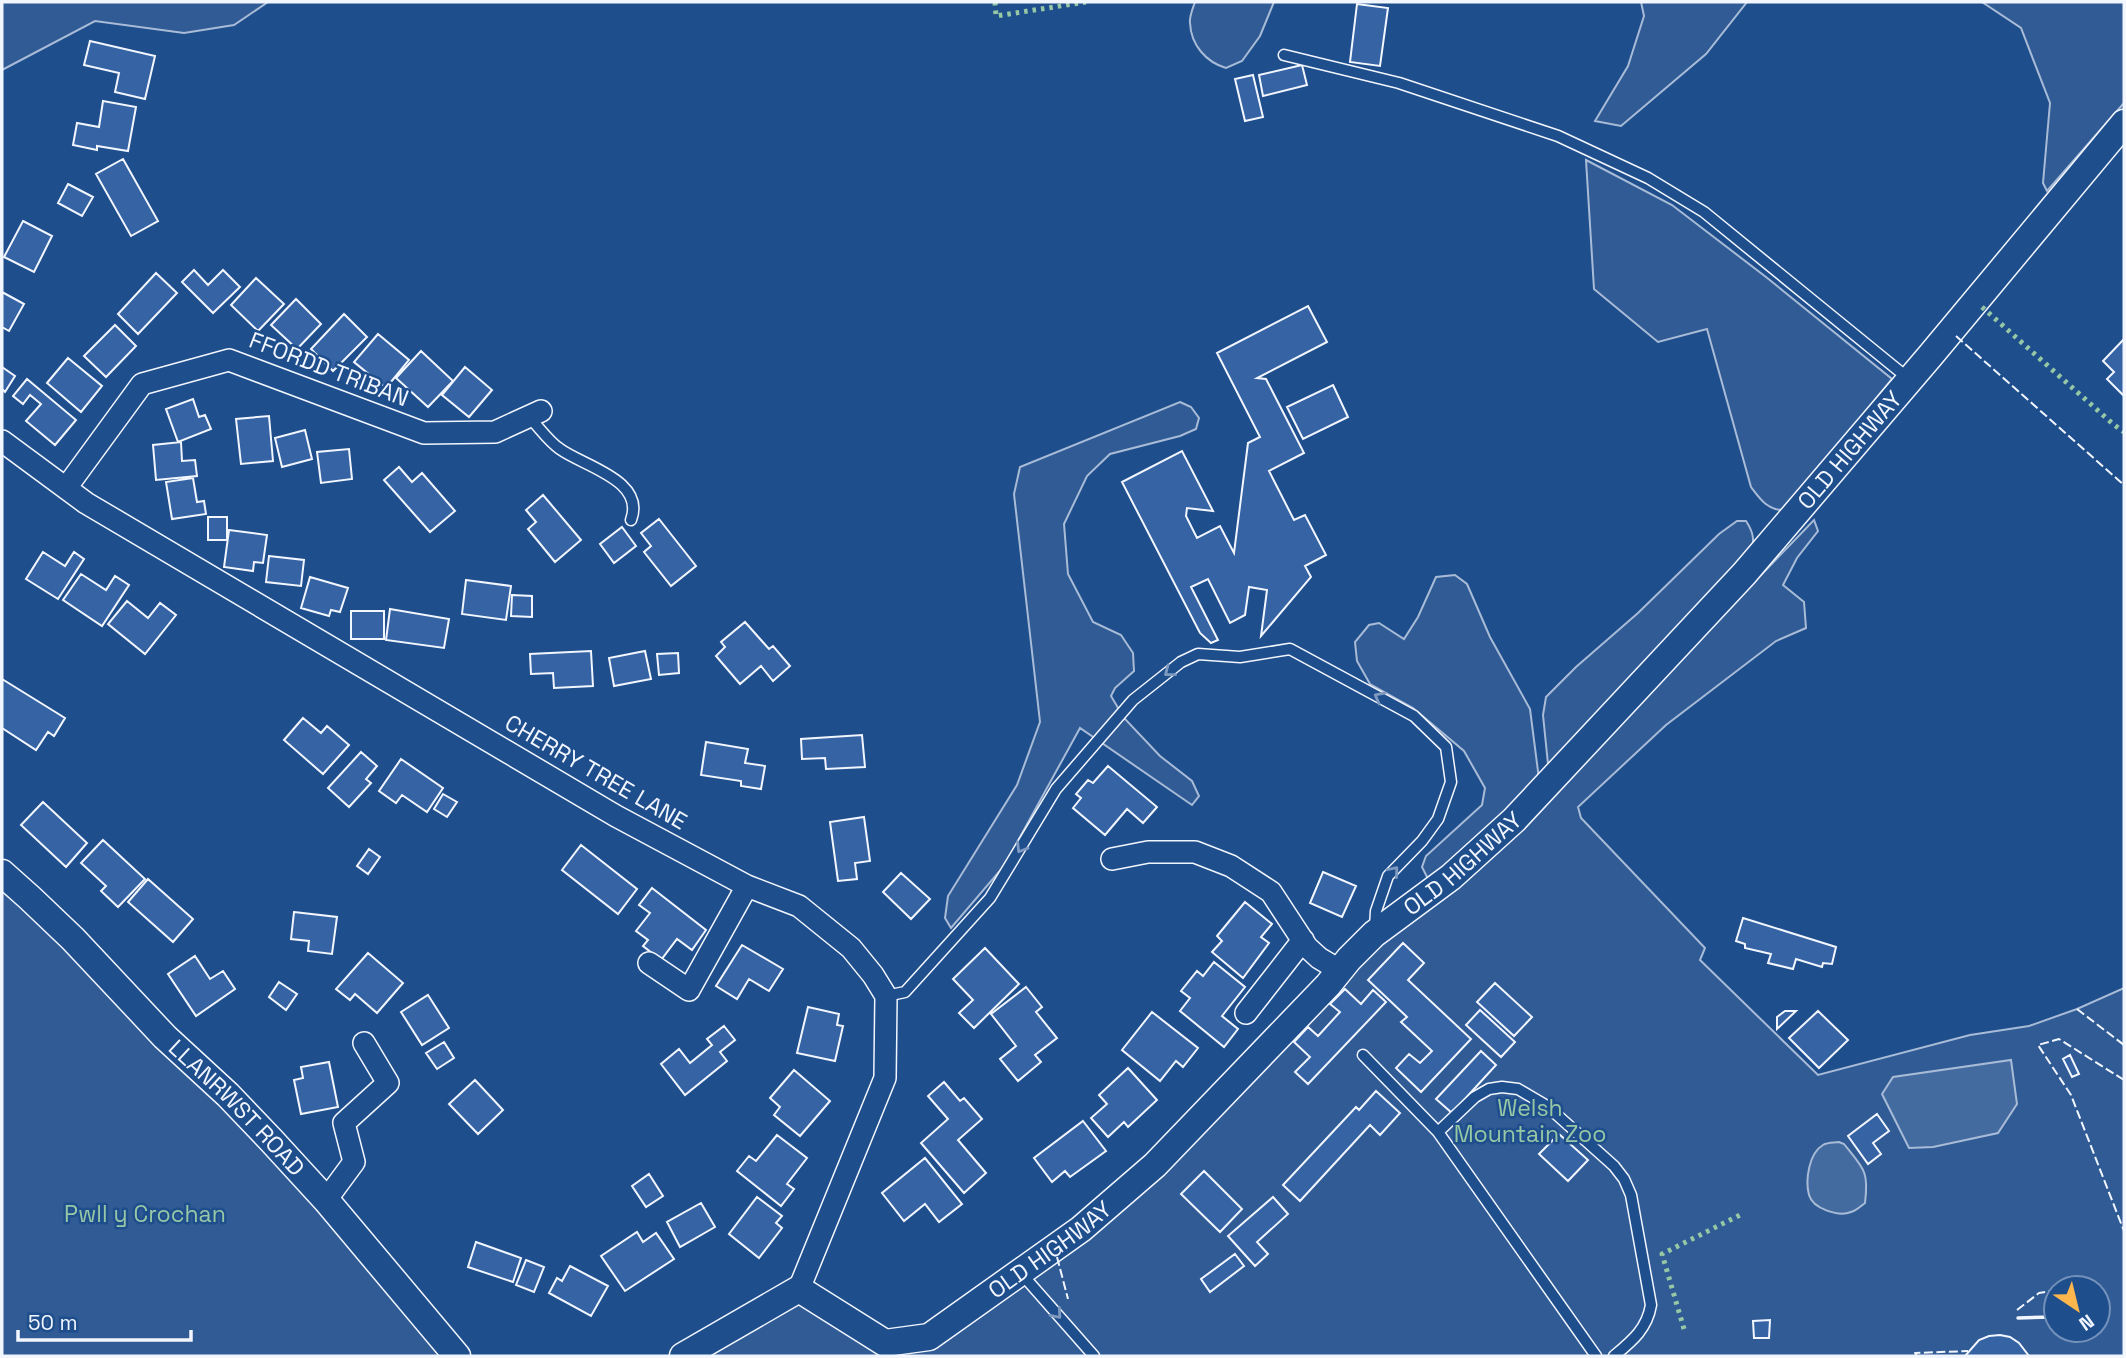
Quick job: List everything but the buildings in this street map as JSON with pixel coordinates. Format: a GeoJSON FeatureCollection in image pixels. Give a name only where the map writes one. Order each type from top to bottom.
{"type":"FeatureCollection","features":[{"type":"Feature","properties":{"kind":"street","name":"OLD HIGHWAY"},"geometry":{"type":"LineString","coordinates":[[799,1290],[885,1343],[929,1337],[1081,1229],[1155,1165],[1374,934],[1451,877],[1523,811],[1744,574],[1911,380],[2124,123]]}},
{"type":"Feature","properties":{"kind":"street","name":"FFORDD TRIBAN"},"geometry":{"type":"LineString","coordinates":[[66,488],[142,384],[229,360],[424,433],[495,432],[535,414]]}},
{"type":"Feature","properties":{"kind":"street","name":"CHERRY TREE LANE"},"geometry":{"type":"LineString","coordinates":[[2,441],[109,517],[617,816],[747,887],[799,906],[851,948],[886,996]]}},
{"type":"Feature","properties":{"kind":"street"},"geometry":{"type":"LineString","coordinates":[[1112,859],[1148,852],[1195,852],[1231,866],[1271,892],[1318,958],[1339,970]]}},
{"type":"Feature","properties":{"kind":"street","name":"LLANRWST ROAD"},"geometry":{"type":"LineString","coordinates":[[2,873],[73,939],[165,1037],[228,1095],[326,1200],[457,1356]]}},
{"type":"Feature","properties":{"kind":"street"},"geometry":{"type":"LineString","coordinates":[[649,963],[689,990],[747,887]]}},
{"type":"Feature","properties":{"kind":"street"},"geometry":{"type":"LineString","coordinates":[[1246,1013],[1303,940]]}},
{"type":"Feature","properties":{"kind":"street"},"geometry":{"type":"LineString","coordinates":[[683,1356],[799,1290],[886,1078],[886,996]]}},
{"type":"Feature","properties":{"kind":"street"},"geometry":{"type":"LineString","coordinates":[[326,1200],[354,1162],[344,1123],[388,1083],[364,1043]]}},
{"type":"Feature","properties":{"kind":"lane"},"geometry":{"type":"LineString","coordinates":[[1284,55],[1399,83],[1558,136],[1648,178],[1704,212],[1911,380]]}},
{"type":"Feature","properties":{"kind":"lane"},"geometry":{"type":"LineString","coordinates":[[535,414],[559,449],[616,479],[631,498],[635,511],[631,520]]}},
{"type":"Feature","properties":{"kind":"lane"},"geometry":{"type":"LineString","coordinates":[[886,996],[905,992],[990,898],[1056,789],[1133,700],[1181,662],[1198,654],[1240,657],[1290,649],[1414,716],[1446,747],[1451,782],[1438,819],[1422,841],[1388,876],[1376,911],[1374,934]]}},
{"type":"Feature","properties":{"kind":"lane"},"geometry":{"type":"LineString","coordinates":[[1363,1055],[1438,1132],[1596,1356]]}},
{"type":"Feature","properties":{"kind":"lane"},"geometry":{"type":"LineString","coordinates":[[1438,1132],[1475,1097],[1489,1089],[1518,1089],[1547,1105],[1614,1166],[1631,1195],[1651,1305],[1649,1316],[1639,1334],[1614,1356]]}},
{"type":"Feature","properties":{"kind":"lane"},"geometry":{"type":"LineString","coordinates":[[1020,1272],[1094,1356]]}},
{"type":"Feature","properties":{"kind":"green space"},"geometry":{"type":"Polygon","coordinates":[[[2,2],[268,2],[234,25],[184,33],[95,21],[2,70],[2,2]]]}},
{"type":"Feature","properties":{"kind":"green space"},"geometry":{"type":"Polygon","coordinates":[[[1195,2],[1274,2],[1260,36],[1242,61],[1226,68],[1206,57],[1193,38],[1190,21],[1195,2]]]}},
{"type":"Feature","properties":{"kind":"green space"},"geometry":{"type":"Polygon","coordinates":[[[1641,2],[1747,2],[1706,54],[1621,126],[1595,121],[1628,66],[1644,16],[1641,2]]]}},
{"type":"Feature","properties":{"kind":"green space"},"geometry":{"type":"Polygon","coordinates":[[[1982,2],[2124,2],[2124,103],[2047,191],[2043,183],[2050,103],[2021,28],[1982,2]]]}},
{"type":"Feature","properties":{"kind":"green space"},"geometry":{"type":"Polygon","coordinates":[[[1586,160],[1672,205],[1892,379],[1785,510],[1769,506],[1751,487],[1707,329],[1658,342],[1594,289],[1586,160]]]}},
{"type":"Feature","properties":{"kind":"green space"},"geometry":{"type":"Polygon","coordinates":[[[1180,402],[1191,407],[1199,418],[1196,429],[1180,436],[1110,454],[1087,476],[1064,524],[1068,574],[1093,622],[1121,635],[1133,653],[1134,671],[1115,688],[1111,696],[1124,718],[1160,756],[1192,781],[1199,796],[1192,805],[1080,728],[1004,866],[951,928],[945,918],[948,896],[1017,785],[1040,722],[1014,494],[1020,467],[1180,402]]]}},
{"type":"Feature","properties":{"kind":"green space","name":"Welsh Mountain Zoo"},"geometry":{"type":"Polygon","coordinates":[[[1814,520],[1818,531],[1797,558],[1783,585],[1804,602],[1806,628],[1776,641],[1666,725],[1578,807],[1581,818],[1705,948],[1700,960],[1818,1075],[1970,1035],[2029,1026],[2124,988],[2124,1356],[683,1356],[799,1289],[885,1343],[929,1337],[1056,1257],[1351,969],[1737,600],[1814,520]]]}},
{"type":"Feature","properties":{"kind":"green space"},"geometry":{"type":"Polygon","coordinates":[[[1737,521],[1746,521],[1751,529],[1753,541],[1750,555],[1552,768],[1548,764],[1543,715],[1546,697],[1719,534],[1737,521]]]}},
{"type":"Feature","properties":{"kind":"green space"},"geometry":{"type":"Polygon","coordinates":[[[1455,575],[1467,584],[1490,637],[1530,709],[1539,779],[1536,790],[1428,879],[1422,867],[1426,856],[1482,805],[1485,788],[1464,751],[1413,708],[1370,684],[1357,661],[1355,642],[1369,625],[1379,623],[1404,639],[1418,617],[1436,577],[1455,575]]]}},
{"type":"Feature","properties":{"kind":"green space","name":"Pwll y Crochan"},"geometry":{"type":"Polygon","coordinates":[[[2,873],[30,898],[457,1356],[2,1356],[2,873]]]}},
{"type":"Feature","properties":{"kind":"shaded area"},"geometry":{"type":"Polygon","coordinates":[[[2011,1060],[2017,1104],[1998,1133],[1933,1147],[1909,1148],[1882,1094],[1893,1077],[2011,1060]]]}},
{"type":"Feature","properties":{"kind":"shaded area"},"geometry":{"type":"Polygon","coordinates":[[[1825,1144],[1844,1144],[1864,1171],[1866,1184],[1865,1203],[1855,1211],[1846,1213],[1833,1213],[1821,1208],[1811,1200],[1808,1189],[1809,1167],[1814,1154],[1825,1144]]]}},
{"type":"Feature","properties":{"kind":"hedge"},"geometry":{"type":"LineString","coordinates":[[995,2],[996,16],[1086,2]]}},
{"type":"Feature","properties":{"kind":"hedge"},"geometry":{"type":"LineString","coordinates":[[1982,307],[2124,432]]}},
{"type":"Feature","properties":{"kind":"hedge"},"geometry":{"type":"LineString","coordinates":[[1684,1329],[1662,1254],[1740,1215]]}},
{"type":"Feature","properties":{"kind":"fence"},"geometry":{"type":"LineString","coordinates":[[1956,336],[2124,485]]}},
{"type":"Feature","properties":{"kind":"fence"},"geometry":{"type":"LineString","coordinates":[[2077,1009],[2124,1045]]}},
{"type":"Feature","properties":{"kind":"fence"},"geometry":{"type":"LineString","coordinates":[[2124,1080],[2059,1039],[2038,1045],[2071,1095],[2124,1231]]}},
{"type":"Feature","properties":{"kind":"fence"},"geometry":{"type":"LineString","coordinates":[[1057,1257],[1068,1299]]}},
{"type":"Feature","properties":{"kind":"fence"},"geometry":{"type":"LineString","coordinates":[[2017,1310],[2042,1292]]}},
{"type":"Feature","properties":{"kind":"fence"},"geometry":{"type":"LineString","coordinates":[[1917,1356],[1915,1353],[1968,1351]]}},
{"type":"Feature","properties":{"kind":"wall"},"geometry":{"type":"LineString","coordinates":[[2018,1318],[2042,1317]]}}]}
